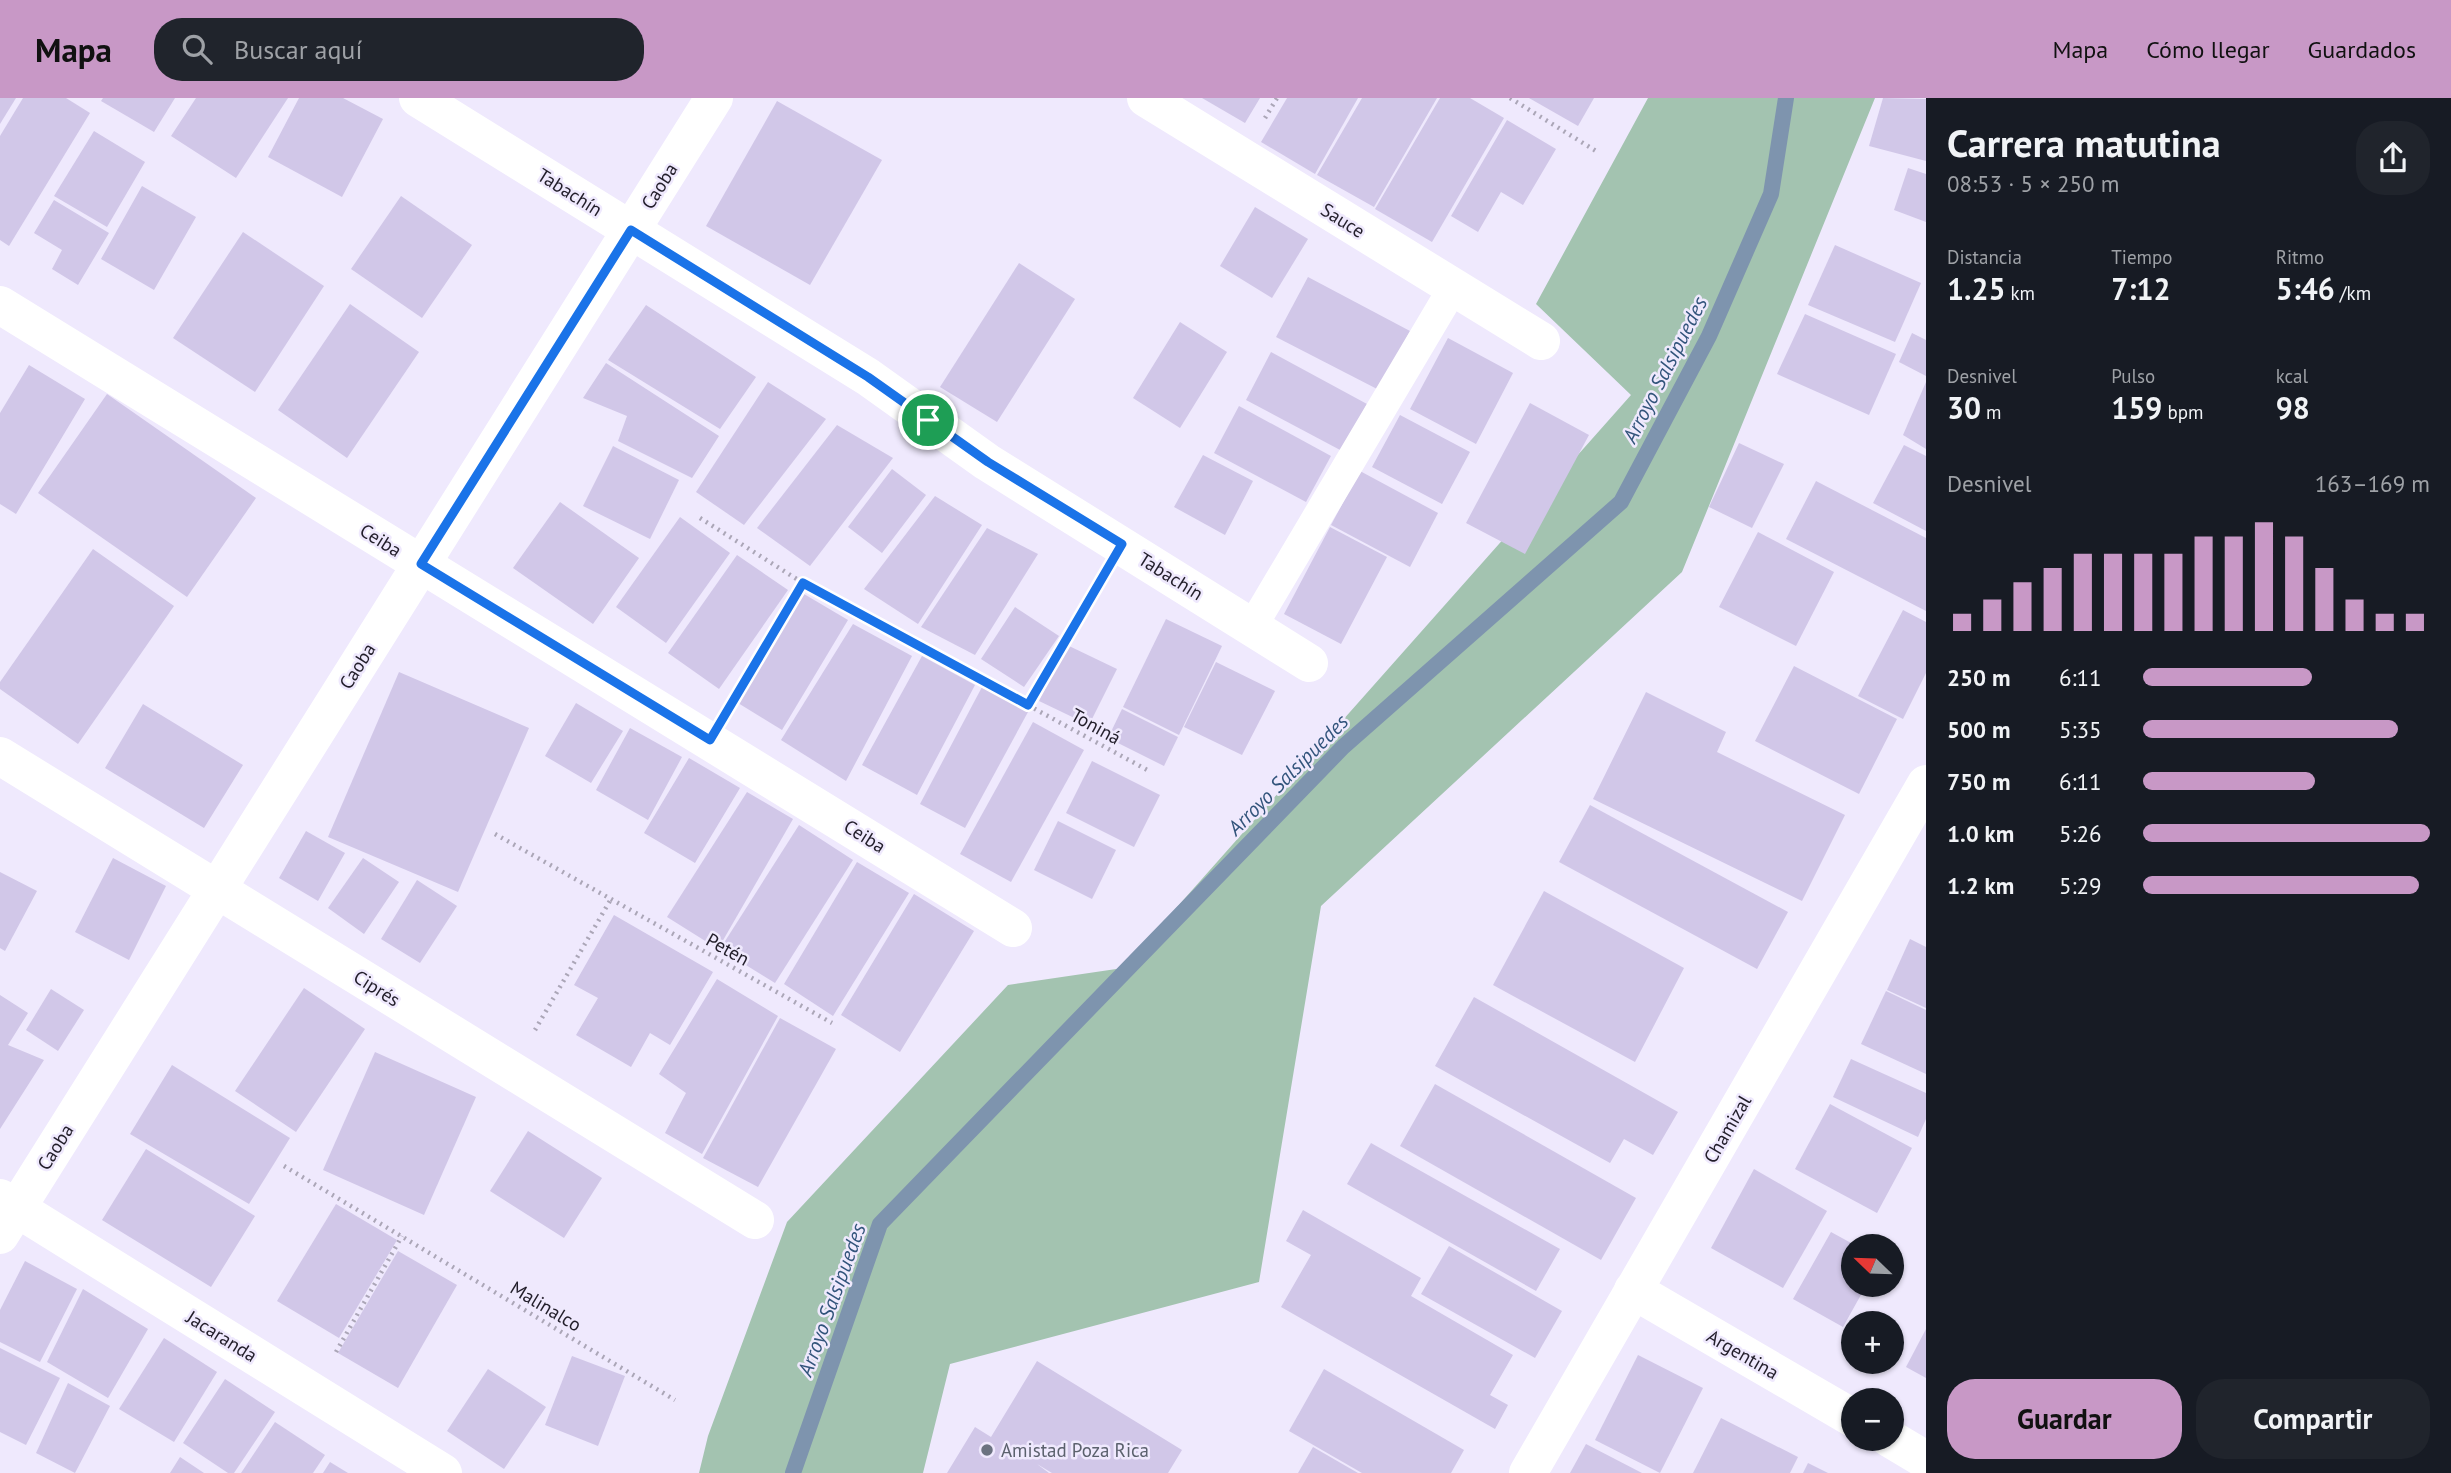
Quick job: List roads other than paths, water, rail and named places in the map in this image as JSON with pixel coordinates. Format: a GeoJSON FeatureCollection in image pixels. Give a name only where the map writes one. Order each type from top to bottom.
{"type":"FeatureCollection","features":[{"type":"Feature","properties":{"kind":"street","name":"Tabachín"},"geometry":{"type":"LineString","coordinates":[[418,98],[868,377],[988,462],[1309,663]]}},
{"type":"Feature","properties":{"kind":"street","name":"Caoba"},"geometry":{"type":"LineString","coordinates":[[5,1214],[217,889],[714,98]]}},
{"type":"Feature","properties":{"kind":"street","name":"Sauce"},"geometry":{"type":"LineString","coordinates":[[1146,98],[1541,341]]}},
{"type":"Feature","properties":{"kind":"street","name":"Ceiba"},"geometry":{"type":"LineString","coordinates":[[0,305],[1013,928]]}},
{"type":"Feature","properties":{"kind":"street","name":"Ciprés"},"geometry":{"type":"LineString","coordinates":[[0,756],[755,1220]]}},
{"type":"Feature","properties":{"kind":"street","name":"Chamizal"},"geometry":{"type":"LineString","coordinates":[[1528,1473],[1926,784]]}},
{"type":"Feature","properties":{"kind":"street","name":"Jacaranda"},"geometry":{"type":"LineString","coordinates":[[5,1214],[313,1392],[443,1473]]}},
{"type":"Feature","properties":{"kind":"street","name":"Argentina"},"geometry":{"type":"LineString","coordinates":[[1633,1290],[1841,1411]]}},
{"type":"Feature","properties":{"kind":"street"},"geometry":{"type":"LineString","coordinates":[[1904,1447],[1926,1460]]}},
{"type":"Feature","properties":{"kind":"lane"},"geometry":{"type":"LineString","coordinates":[[1252,627],[1453,288]]}},
{"type":"Feature","properties":{"kind":"waterway","name":"Arroyo Salsipuedes"},"geometry":{"type":"LineString","coordinates":[[793,1473],[880,1224],[1343,747],[1621,502],[1709,336],[1771,194],[1786,98]]}},
{"type":"Feature","properties":{"kind":"place","name":"Amistad Poza Rica"},"geometry":{"type":"Point","coordinates":[987,1450]}}]}
